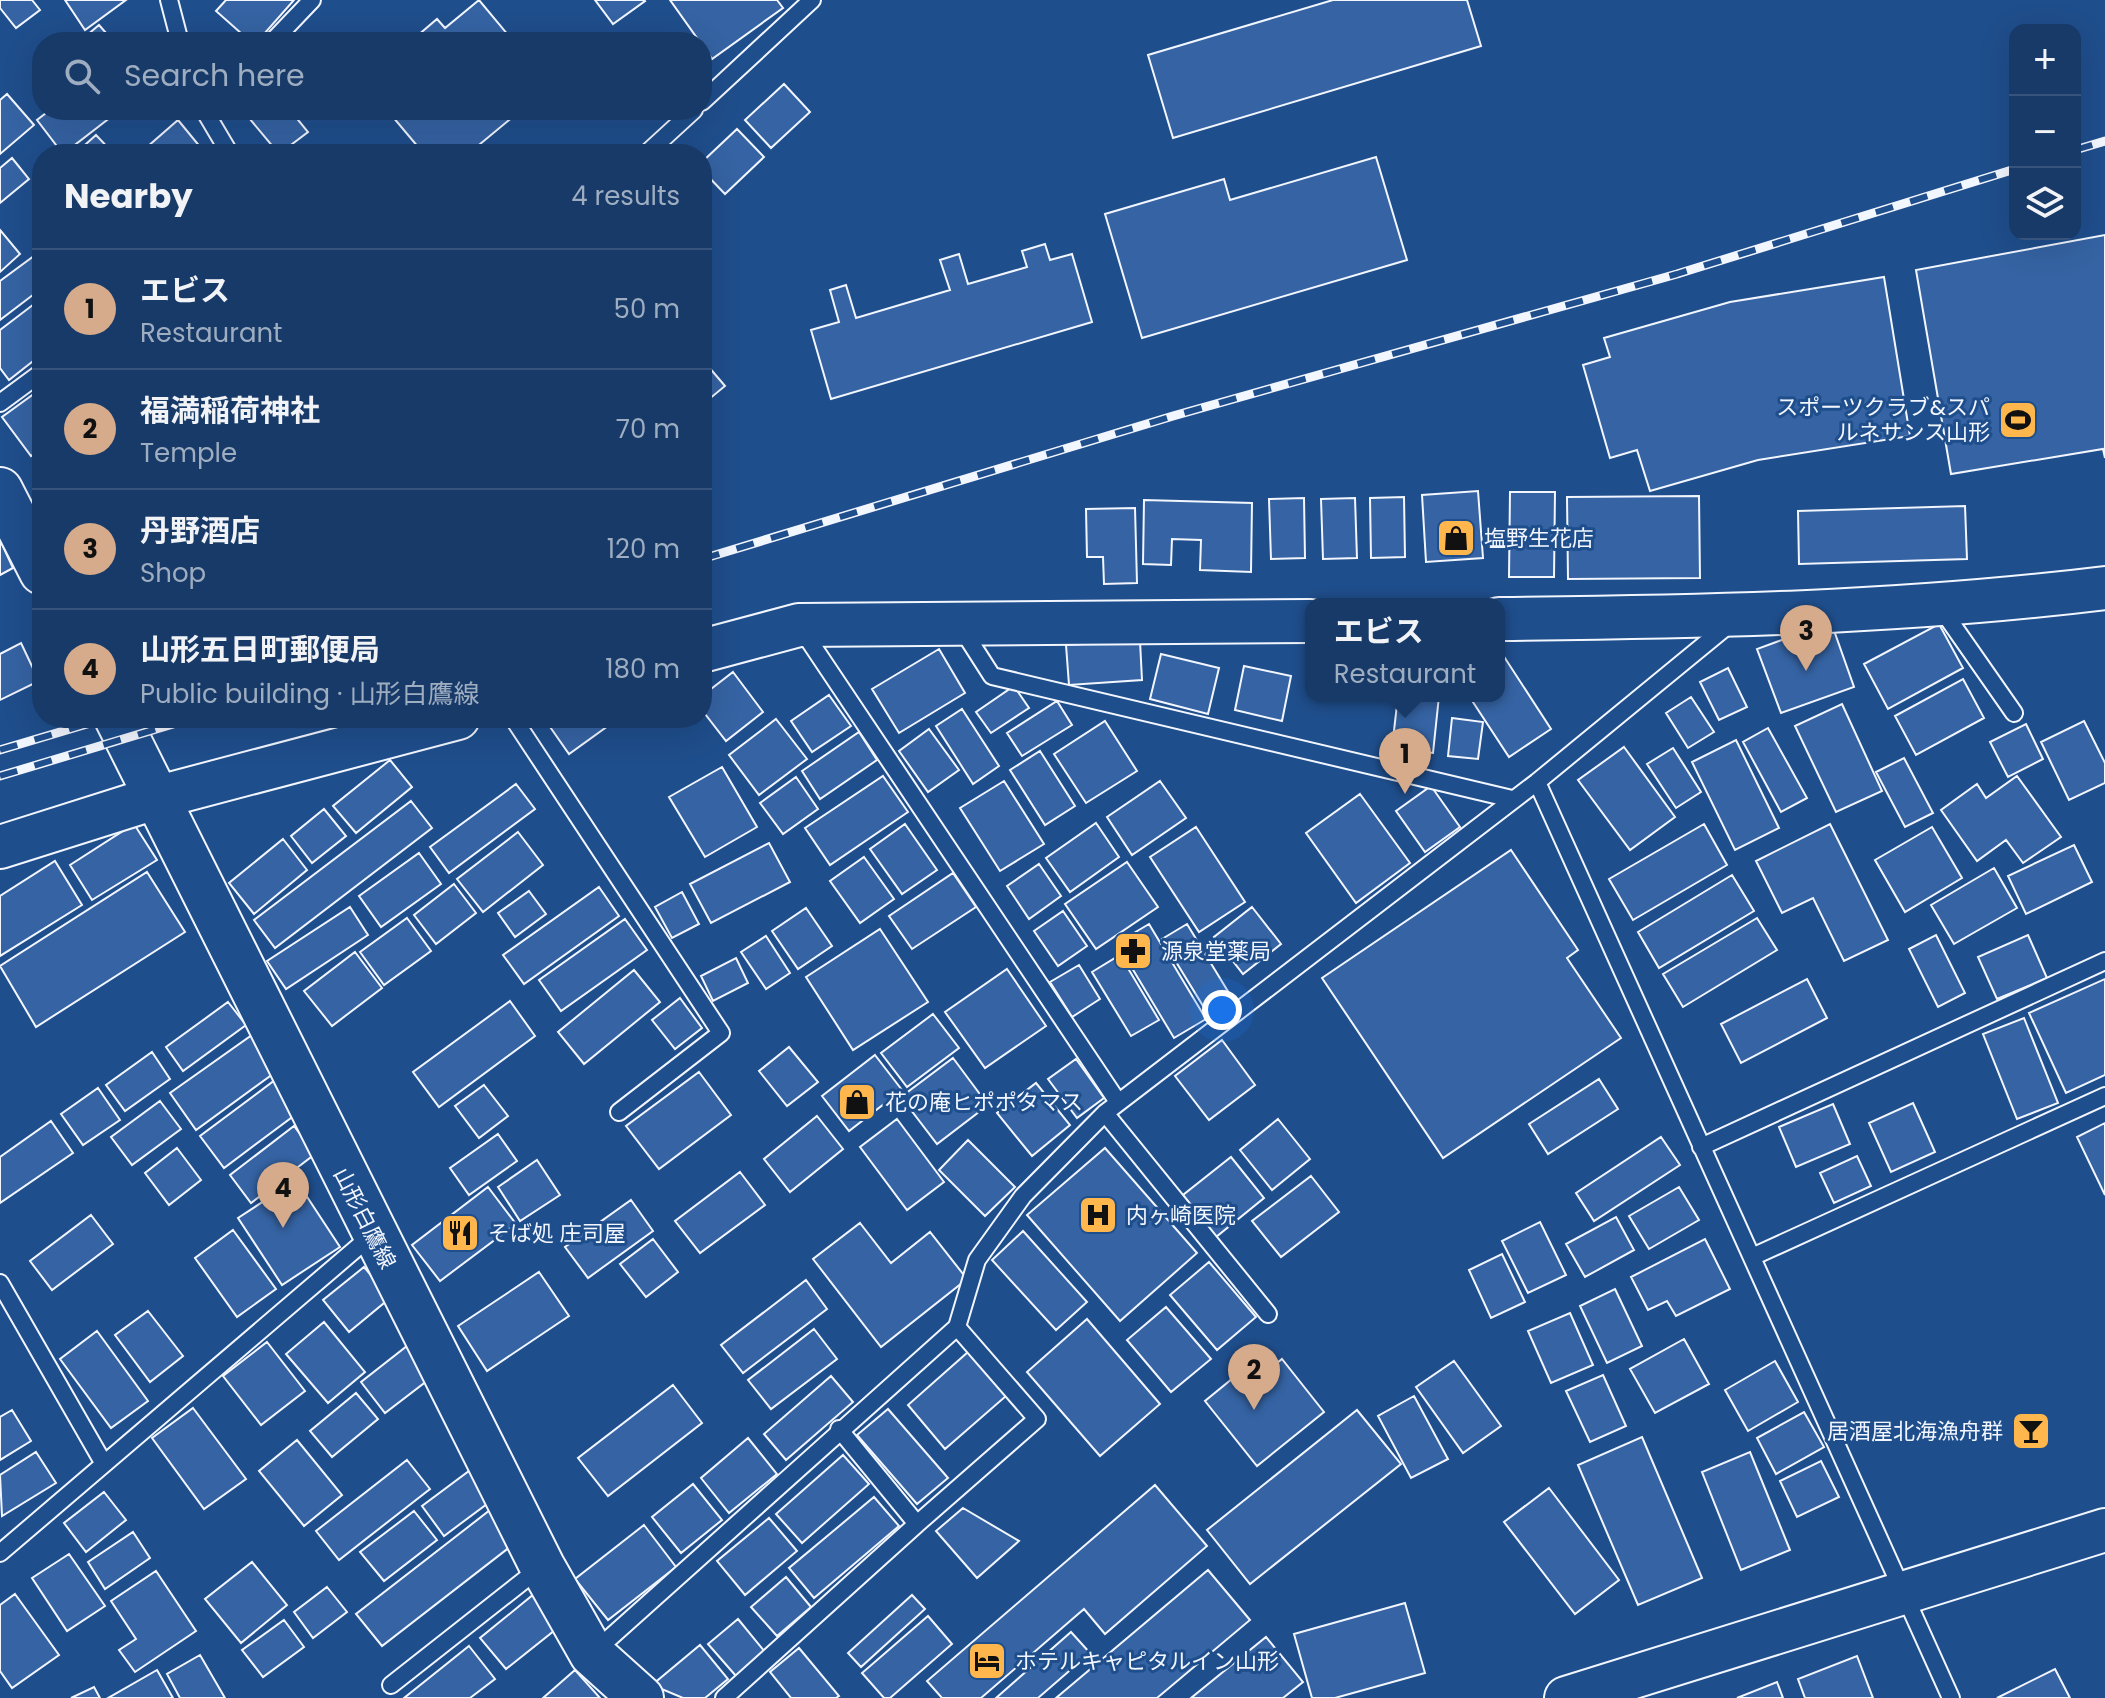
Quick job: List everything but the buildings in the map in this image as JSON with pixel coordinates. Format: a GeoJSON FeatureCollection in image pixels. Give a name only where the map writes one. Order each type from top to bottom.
{"type":"FeatureCollection","features":[{"type":"Feature","properties":{"kind":"main road"},"geometry":{"type":"LineString","coordinates":[[0,490],[32,552]]}},
{"type":"Feature","properties":{"kind":"main road","name":"山形白鷹線"},"geometry":{"type":"LineString","coordinates":[[122,728],[542,1566],[592,1654],[641,1698]]}},
{"type":"Feature","properties":{"kind":"street"},"geometry":{"type":"LineString","coordinates":[[1505,619],[1739,616],[1939,605],[2105,588]]}},
{"type":"Feature","properties":{"kind":"street"},"geometry":{"type":"LineString","coordinates":[[712,648],[799,625],[957,621],[1305,621]]}},
{"type":"Feature","properties":{"kind":"street"},"geometry":{"type":"LineString","coordinates":[[0,847],[155,798],[420,728]]}},
{"type":"Feature","properties":{"kind":"street"},"geometry":{"type":"LineString","coordinates":[[1566,1698],[2105,1530]]}},
{"type":"Feature","properties":{"kind":"lane"},"geometry":{"type":"LineString","coordinates":[[169,0],[177,32]]}},
{"type":"Feature","properties":{"kind":"lane"},"geometry":{"type":"LineString","coordinates":[[282,32],[312,0]]}},
{"type":"Feature","properties":{"kind":"lane"},"geometry":{"type":"LineString","coordinates":[[712,93],[812,0]]}},
{"type":"Feature","properties":{"kind":"lane"},"geometry":{"type":"LineString","coordinates":[[210,120],[224,144]]}},
{"type":"Feature","properties":{"kind":"lane"},"geometry":{"type":"LineString","coordinates":[[657,144],[683,120]]}},
{"type":"Feature","properties":{"kind":"lane"},"geometry":{"type":"LineString","coordinates":[[0,403],[32,379]]}},
{"type":"Feature","properties":{"kind":"lane"},"geometry":{"type":"LineString","coordinates":[[1939,605],[2014,713]]}},
{"type":"Feature","properties":{"kind":"lane"},"geometry":{"type":"LineString","coordinates":[[592,1654],[839,1429],[957,1327],[977,1260],[1023,1196],[1111,1108],[1537,782],[1739,616]]}},
{"type":"Feature","properties":{"kind":"lane"},"geometry":{"type":"LineString","coordinates":[[957,621],[992,676],[1512,799]]}},
{"type":"Feature","properties":{"kind":"lane"},"geometry":{"type":"LineString","coordinates":[[799,625],[1111,1108],[1268,1314]]}},
{"type":"Feature","properties":{"kind":"lane"},"geometry":{"type":"LineString","coordinates":[[520,728],[721,1033],[619,1112]]}},
{"type":"Feature","properties":{"kind":"lane"},"geometry":{"type":"LineString","coordinates":[[1537,782],[1951,1698]]}},
{"type":"Feature","properties":{"kind":"lane"},"geometry":{"type":"LineString","coordinates":[[1701,1147],[2105,961]]}},
{"type":"Feature","properties":{"kind":"lane"},"geometry":{"type":"LineString","coordinates":[[1752,1257],[2105,1096]]}},
{"type":"Feature","properties":{"kind":"lane"},"geometry":{"type":"LineString","coordinates":[[0,1553],[373,1234]]}},
{"type":"Feature","properties":{"kind":"lane"},"geometry":{"type":"LineString","coordinates":[[0,1283],[104,1464]]}},
{"type":"Feature","properties":{"kind":"lane"},"geometry":{"type":"LineString","coordinates":[[724,1698],[1037,1419],[957,1327]]}},
{"type":"Feature","properties":{"kind":"lane"},"geometry":{"type":"LineString","coordinates":[[839,1429],[917,1524]]}},
{"type":"Feature","properties":{"kind":"lane"},"geometry":{"type":"LineString","coordinates":[[391,1685],[542,1566]]}},
{"type":"Feature","properties":{"kind":"railway"},"geometry":{"type":"LineString","coordinates":[[2081,148],[2105,141]]}},
{"type":"Feature","properties":{"kind":"railway"},"geometry":{"type":"LineString","coordinates":[[712,556],[1173,416],[1677,274],[2009,171]]}},
{"type":"Feature","properties":{"kind":"railway"},"geometry":{"type":"LineString","coordinates":[[0,750],[74,728]]}},
{"type":"Feature","properties":{"kind":"railway"},"geometry":{"type":"LineString","coordinates":[[0,776],[160,728]]}},
{"type":"Feature","properties":{"kind":"place","name":"スポーツクラブ&スパ ルネサンス山形"},"geometry":{"type":"Point","coordinates":[2018,420]}},
{"type":"Feature","properties":{"kind":"place","name":"塩野生花店"},"geometry":{"type":"Point","coordinates":[1456,538]}},
{"type":"Feature","properties":{"kind":"place","name":"丹野酒店"},"geometry":{"type":"Point","coordinates":[1806,671]}},
{"type":"Feature","properties":{"kind":"place","name":"エビス"},"geometry":{"type":"Point","coordinates":[1405,794]}},
{"type":"Feature","properties":{"kind":"place","name":"源泉堂薬局"},"geometry":{"type":"Point","coordinates":[1133,951]}},
{"type":"Feature","properties":{"kind":"place","name":"花の庵ヒポポタマス"},"geometry":{"type":"Point","coordinates":[857,1102]}},
{"type":"Feature","properties":{"kind":"place","name":"内ヶ崎医院"},"geometry":{"type":"Point","coordinates":[1098,1215]}},
{"type":"Feature","properties":{"kind":"place","name":"山形五日町郵便局"},"geometry":{"type":"Point","coordinates":[283,1228]}},
{"type":"Feature","properties":{"kind":"place","name":"そば処 庄司屋"},"geometry":{"type":"Point","coordinates":[460,1233]}},
{"type":"Feature","properties":{"kind":"place","name":"福満稲荷神社"},"geometry":{"type":"Point","coordinates":[1254,1410]}},
{"type":"Feature","properties":{"kind":"place","name":"居酒屋北海漁舟群"},"geometry":{"type":"Point","coordinates":[2031,1431]}},
{"type":"Feature","properties":{"kind":"place","name":"ホテルキャピタルイン山形"},"geometry":{"type":"Point","coordinates":[987,1661]}}]}
